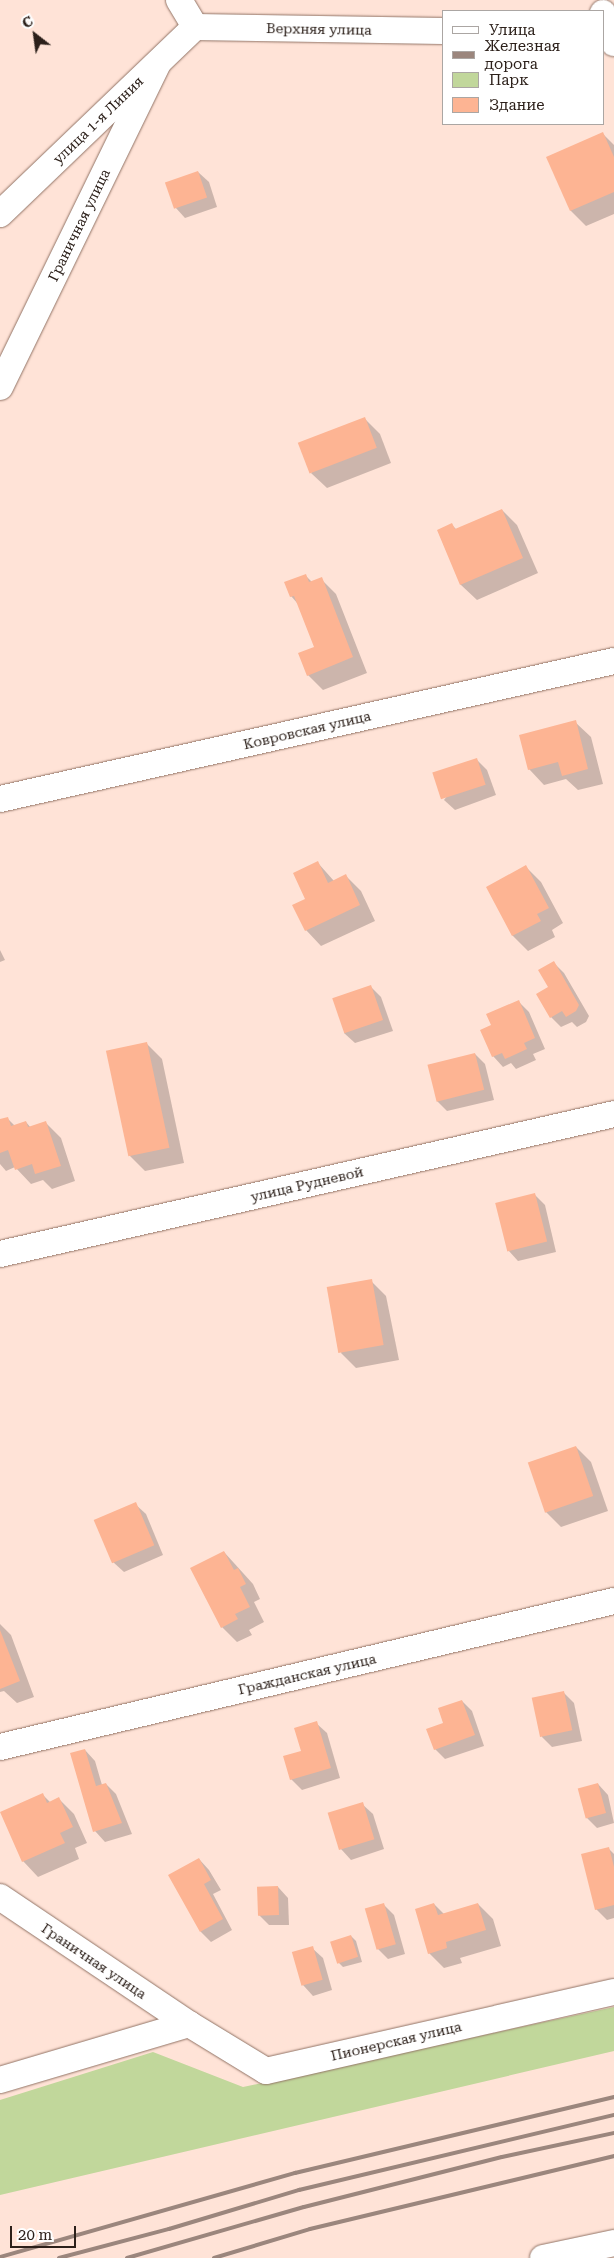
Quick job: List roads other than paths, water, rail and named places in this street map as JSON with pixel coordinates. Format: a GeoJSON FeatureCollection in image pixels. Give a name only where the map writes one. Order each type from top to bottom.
{"type":"FeatureCollection","features":[{"type":"Feature","properties":{"kind":"street"},"geometry":{"type":"LineString","coordinates":[[179,0],[195,26]]}},
{"type":"Feature","properties":{"kind":"street","name":"Верхняя улица"},"geometry":{"type":"LineString","coordinates":[[195,26],[442,32]]}},
{"type":"Feature","properties":{"kind":"street","name":"улица 1-я Линия"},"geometry":{"type":"LineString","coordinates":[[0,214],[195,26]]}},
{"type":"Feature","properties":{"kind":"street","name":"Граничная улица"},"geometry":{"type":"LineString","coordinates":[[0,387],[158,63]]}},
{"type":"Feature","properties":{"kind":"street","name":"Ковровская улица"},"geometry":{"type":"LineString","coordinates":[[0,799],[614,661]]}},
{"type":"Feature","properties":{"kind":"street","name":"улица Рудневой"},"geometry":{"type":"LineString","coordinates":[[0,1254],[614,1114]]}},
{"type":"Feature","properties":{"kind":"street","name":"Гражданская улица"},"geometry":{"type":"LineString","coordinates":[[0,1747],[614,1601]]}},
{"type":"Feature","properties":{"kind":"street","name":"Граничная улица"},"geometry":{"type":"LineString","coordinates":[[0,1897],[189,2024]]}},
{"type":"Feature","properties":{"kind":"street","name":"Пионерская улица"},"geometry":{"type":"LineString","coordinates":[[189,2024],[266,2070],[614,1992]]}},
{"type":"Feature","properties":{"kind":"street"},"geometry":{"type":"LineString","coordinates":[[0,2080],[189,2024]]}},
{"type":"Feature","properties":{"kind":"street"},"geometry":{"type":"LineString","coordinates":[[543,2258],[614,2243]]}},
{"type":"Feature","properties":{"kind":"railway"},"geometry":{"type":"LineString","coordinates":[[0,2257],[295,2173],[614,2097]]}},
{"type":"Feature","properties":{"kind":"railway"},"geometry":{"type":"LineString","coordinates":[[59,2258],[169,2229],[299,2190],[614,2115]]}},
{"type":"Feature","properties":{"kind":"railway"},"geometry":{"type":"LineString","coordinates":[[127,2258],[304,2207],[502,2157],[614,2133]]}},
{"type":"Feature","properties":{"kind":"railway"},"geometry":{"type":"LineString","coordinates":[[214,2258],[310,2229],[614,2156]]}}]}
